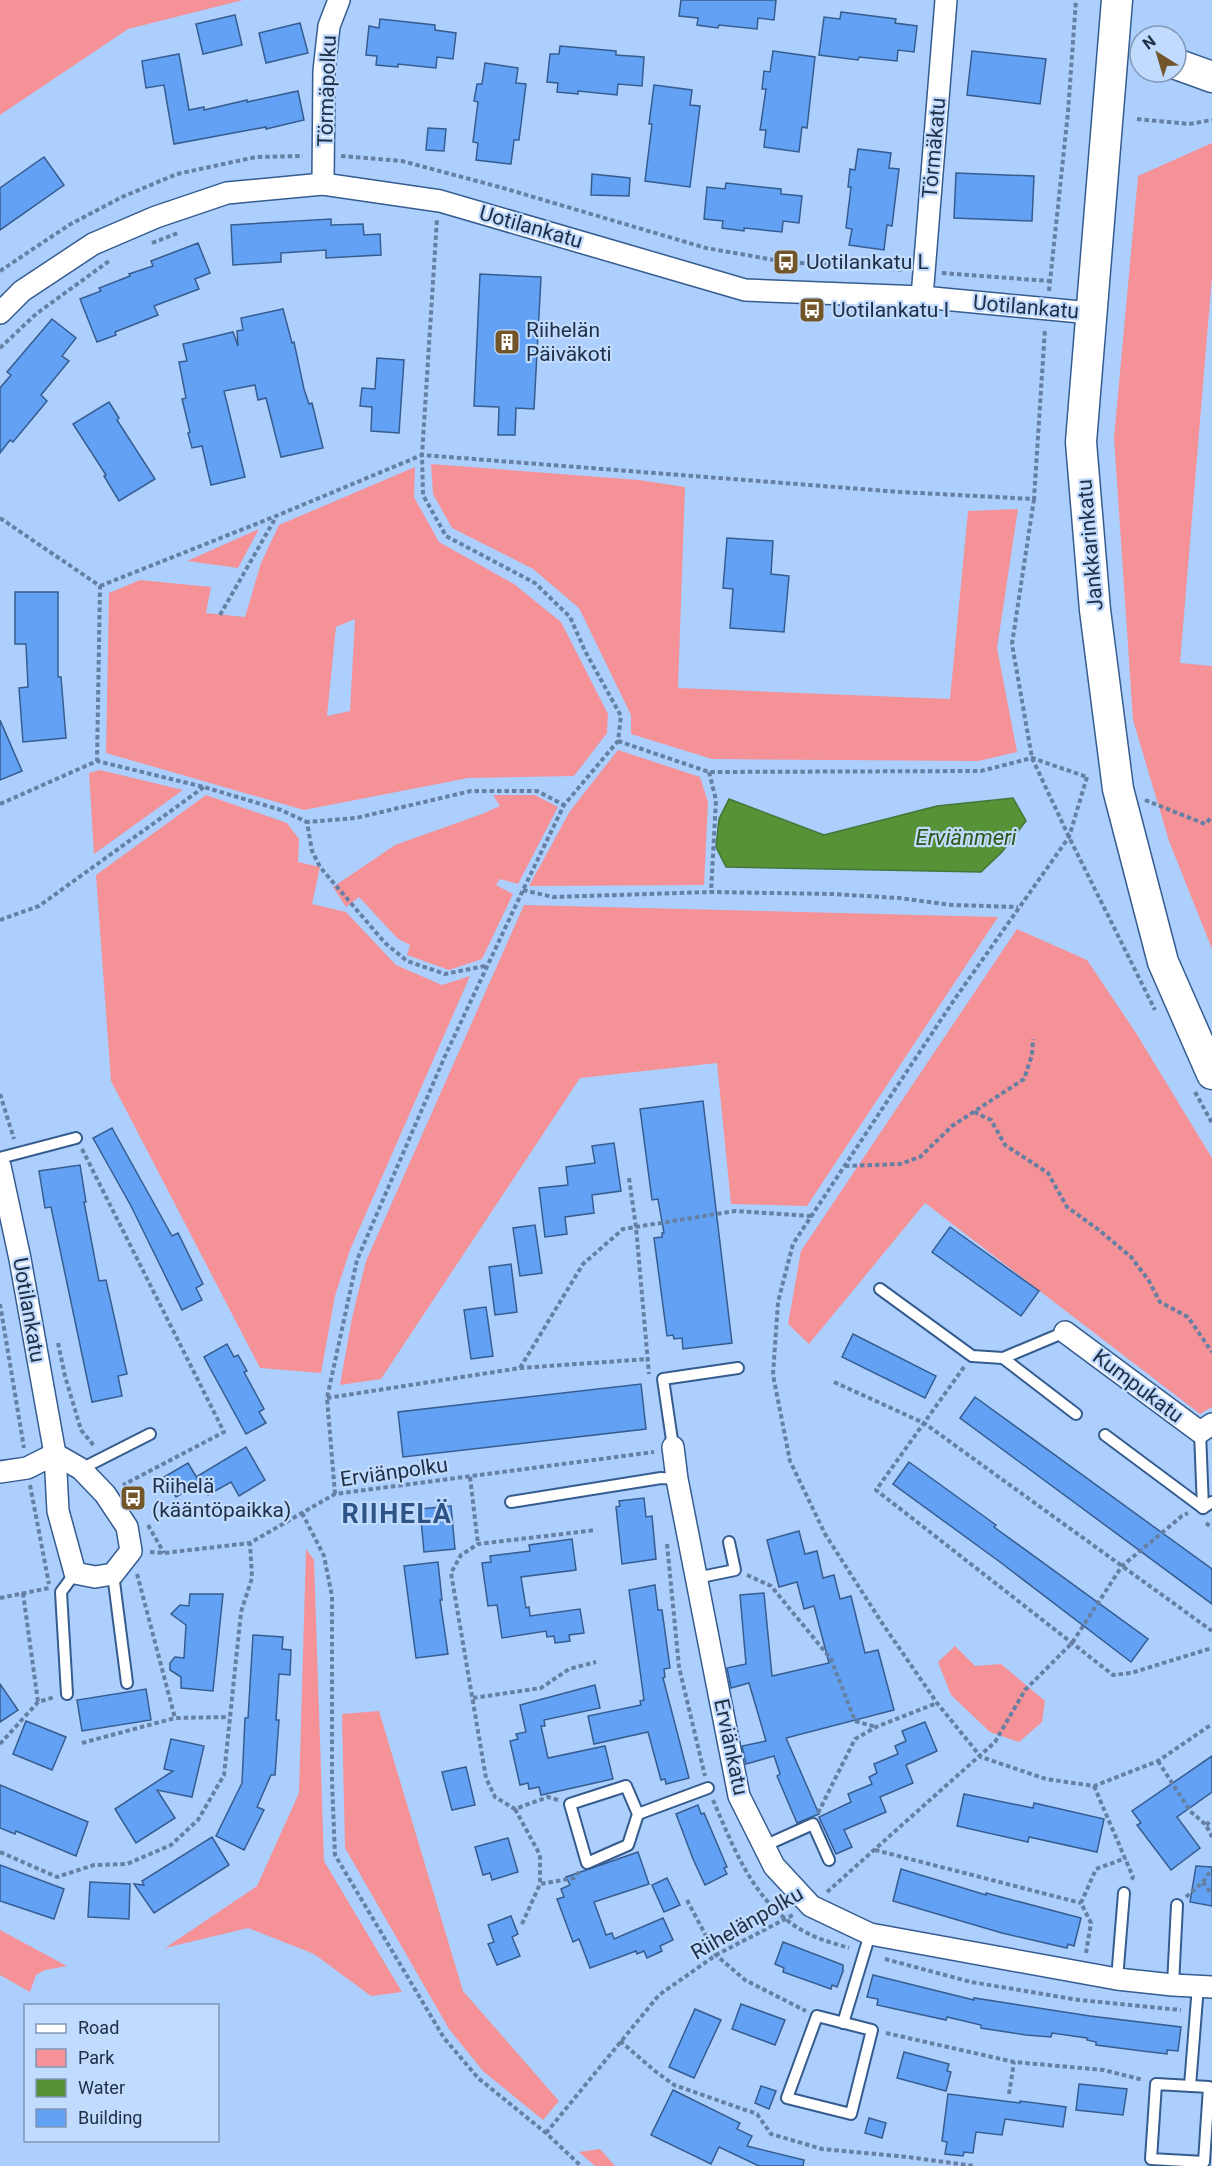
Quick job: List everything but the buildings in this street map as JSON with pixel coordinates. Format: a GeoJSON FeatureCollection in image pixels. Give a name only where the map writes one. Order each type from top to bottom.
{"type":"FeatureCollection","features":[{"type":"Feature","properties":{"kind":"street","name":"Törmäpolku"},"geometry":{"type":"LineString","coordinates":[[323,184],[324,71],[329,26],[339,0]]}},
{"type":"Feature","properties":{"kind":"street","name":"Törmäkatu"},"geometry":{"type":"LineString","coordinates":[[922,297],[946,0]]}},
{"type":"Feature","properties":{"kind":"street","name":"Jankkarinkatu"},"geometry":{"type":"LineString","coordinates":[[1117,0],[1127,47],[1091,313],[1081,442],[1095,610],[1118,789],[1163,962],[1203,1082]]}},
{"type":"Feature","properties":{"kind":"street"},"geometry":{"type":"LineString","coordinates":[[1188,68],[1212,77]]}},
{"type":"Feature","properties":{"kind":"street","name":"Uotilankatu"},"geometry":{"type":"LineString","coordinates":[[0,313],[22,291],[93,244],[156,217],[227,193],[323,184],[440,201],[745,290],[922,297],[1091,313]]}},
{"type":"Feature","properties":{"kind":"street","name":"Uotilankatu"},"geometry":{"type":"LineString","coordinates":[[0,1166],[10,1262],[55,1454],[58,1511],[75,1573]]}},
{"type":"Feature","properties":{"kind":"street","name":"Kumpukatu"},"geometry":{"type":"LineString","coordinates":[[1065,1332],[1206,1428]]}},
{"type":"Feature","properties":{"kind":"street","name":"Erviänkatu"},"geometry":{"type":"LineString","coordinates":[[673,1447],[677,1479],[740,1797],[774,1866],[811,1906],[870,1934],[1117,1979],[1205,1987]]}},
{"type":"Feature","properties":{"kind":"street"},"geometry":{"type":"LineString","coordinates":[[0,1472],[27,1468],[55,1454],[81,1469],[105,1494],[127,1527],[131,1551],[113,1574],[95,1577],[75,1573]]}},
{"type":"Feature","properties":{"kind":"lane"},"geometry":{"type":"LineString","coordinates":[[0,1158],[76,1138]]}},
{"type":"Feature","properties":{"kind":"lane"},"geometry":{"type":"LineString","coordinates":[[880,1289],[972,1356],[1003,1358],[1065,1332]]}},
{"type":"Feature","properties":{"kind":"lane"},"geometry":{"type":"LineString","coordinates":[[1003,1358],[1076,1414]]}},
{"type":"Feature","properties":{"kind":"lane"},"geometry":{"type":"LineString","coordinates":[[673,1447],[663,1379],[738,1368]]}},
{"type":"Feature","properties":{"kind":"lane"},"geometry":{"type":"LineString","coordinates":[[1206,1428],[1208,1505]]}},
{"type":"Feature","properties":{"kind":"lane"},"geometry":{"type":"LineString","coordinates":[[81,1469],[150,1434]]}},
{"type":"Feature","properties":{"kind":"lane"},"geometry":{"type":"LineString","coordinates":[[1105,1435],[1208,1505]]}},
{"type":"Feature","properties":{"kind":"lane"},"geometry":{"type":"LineString","coordinates":[[511,1502],[661,1478],[677,1479]]}},
{"type":"Feature","properties":{"kind":"lane"},"geometry":{"type":"LineString","coordinates":[[696,1578],[735,1570],[729,1542]]}},
{"type":"Feature","properties":{"kind":"lane"},"geometry":{"type":"LineString","coordinates":[[67,1694],[61,1592],[75,1573]]}},
{"type":"Feature","properties":{"kind":"lane"},"geometry":{"type":"LineString","coordinates":[[113,1574],[127,1683]]}},
{"type":"Feature","properties":{"kind":"lane"},"geometry":{"type":"LineString","coordinates":[[626,1786],[638,1814],[628,1845],[587,1863],[570,1804],[626,1786]]}},
{"type":"Feature","properties":{"kind":"lane"},"geometry":{"type":"LineString","coordinates":[[638,1814],[708,1788]]}},
{"type":"Feature","properties":{"kind":"lane"},"geometry":{"type":"LineString","coordinates":[[764,1846],[813,1824],[830,1860]]}},
{"type":"Feature","properties":{"kind":"lane"},"geometry":{"type":"LineString","coordinates":[[1117,1979],[1124,1893]]}},
{"type":"Feature","properties":{"kind":"lane"},"geometry":{"type":"LineString","coordinates":[[1173,1985],[1178,1905]]}},
{"type":"Feature","properties":{"kind":"lane"},"geometry":{"type":"LineString","coordinates":[[843,2023],[870,1934]]}},
{"type":"Feature","properties":{"kind":"lane"},"geometry":{"type":"LineString","coordinates":[[1190,2086],[1196,2012],[1205,1987]]}},
{"type":"Feature","properties":{"kind":"lane"},"geometry":{"type":"LineString","coordinates":[[817,2016],[843,2023],[872,2030],[851,2114],[788,2098],[817,2016]]}},
{"type":"Feature","properties":{"kind":"lane"},"geometry":{"type":"LineString","coordinates":[[1156,2084],[1190,2086],[1209,2087],[1204,2162],[1150,2159],[1156,2084]]}},
{"type":"Feature","properties":{"kind":"path"},"geometry":{"type":"LineString","coordinates":[[1076,0],[1068,112],[1049,281],[1050,308],[1045,327],[1034,499],[1012,644],[1032,758],[1158,1016]]}},
{"type":"Feature","properties":{"kind":"path"},"geometry":{"type":"LineString","coordinates":[[1137,119],[1189,124],[1212,120]]}},
{"type":"Feature","properties":{"kind":"path"},"geometry":{"type":"LineString","coordinates":[[335,1494],[327,1398],[357,1260],[486,966],[522,890],[564,805],[618,741],[621,716],[585,651],[570,617],[535,583],[446,536],[423,495],[423,455],[437,213],[440,201]]}},
{"type":"Feature","properties":{"kind":"path"},"geometry":{"type":"LineString","coordinates":[[143,246],[185,231]]}},
{"type":"Feature","properties":{"kind":"path"},"geometry":{"type":"LineString","coordinates":[[0,348],[36,314],[112,258]]}},
{"type":"Feature","properties":{"kind":"path"},"geometry":{"type":"LineString","coordinates":[[100,586],[423,455],[900,492],[1034,499]]}},
{"type":"Feature","properties":{"kind":"path"},"geometry":{"type":"LineString","coordinates":[[220,615],[276,516]]}},
{"type":"Feature","properties":{"kind":"path"},"geometry":{"type":"LineString","coordinates":[[0,518],[100,586]]}},
{"type":"Feature","properties":{"kind":"path"},"geometry":{"type":"LineString","coordinates":[[97,761],[100,586]]}},
{"type":"Feature","properties":{"kind":"path"},"geometry":{"type":"LineString","coordinates":[[618,741],[709,772],[981,771],[1032,758],[1096,780]]}},
{"type":"Feature","properties":{"kind":"path"},"geometry":{"type":"LineString","coordinates":[[0,804],[97,761],[204,787],[280,810],[307,822],[356,818],[471,791],[537,791],[564,805]]}},
{"type":"Feature","properties":{"kind":"path"},"geometry":{"type":"LineString","coordinates":[[709,772],[716,801],[711,892]]}},
{"type":"Feature","properties":{"kind":"path"},"geometry":{"type":"LineString","coordinates":[[1087,777],[1069,837],[1018,907],[793,1244],[778,1302],[773,1375],[790,1461],[825,1534],[937,1703],[981,1756],[1046,1779],[1094,1786],[1158,1761],[1212,1724]]}},
{"type":"Feature","properties":{"kind":"path"},"geometry":{"type":"LineString","coordinates":[[0,920],[39,906],[204,787]]}},
{"type":"Feature","properties":{"kind":"path"},"geometry":{"type":"LineString","coordinates":[[1136,796],[1205,824],[1212,817]]}},
{"type":"Feature","properties":{"kind":"path"},"geometry":{"type":"LineString","coordinates":[[307,822],[312,851],[320,867],[385,943],[407,961],[445,975],[486,966]]}},
{"type":"Feature","properties":{"kind":"path"},"geometry":{"type":"LineString","coordinates":[[522,890],[553,897],[711,892],[833,894],[899,898],[952,905],[1018,907]]}},
{"type":"Feature","properties":{"kind":"path"},"geometry":{"type":"LineString","coordinates":[[844,1166],[900,1164],[920,1157],[952,1126],[1024,1079],[1032,1054],[1033,1039]]}},
{"type":"Feature","properties":{"kind":"path"},"geometry":{"type":"LineString","coordinates":[[1203,1082],[1212,1123]]}},
{"type":"Feature","properties":{"kind":"path"},"geometry":{"type":"LineString","coordinates":[[0,1094],[18,1152]]}},
{"type":"Feature","properties":{"kind":"path"},"geometry":{"type":"LineString","coordinates":[[974,1112],[991,1120],[1005,1145],[1048,1173],[1067,1207],[1131,1257],[1149,1281],[1160,1302],[1188,1317],[1212,1352]]}},
{"type":"Feature","properties":{"kind":"path"},"geometry":{"type":"LineString","coordinates":[[76,1138],[224,1432],[105,1494]]}},
{"type":"Feature","properties":{"kind":"path"},"geometry":{"type":"LineString","coordinates":[[629,1178],[636,1227],[650,1380]]}},
{"type":"Feature","properties":{"kind":"path"},"geometry":{"type":"LineString","coordinates":[[520,1368],[583,1264],[622,1229],[735,1211],[812,1216]]}},
{"type":"Feature","properties":{"kind":"path"},"geometry":{"type":"LineString","coordinates":[[58,1342],[65,1376],[81,1430],[129,1491]]}},
{"type":"Feature","properties":{"kind":"path"},"geometry":{"type":"LineString","coordinates":[[972,1356],[876,1490],[1113,1676],[1131,1673],[1212,1648]]}},
{"type":"Feature","properties":{"kind":"path"},"geometry":{"type":"LineString","coordinates":[[327,1398],[520,1368],[648,1359]]}},
{"type":"Feature","properties":{"kind":"path"},"geometry":{"type":"LineString","coordinates":[[834,1382],[924,1423],[1212,1631]]}},
{"type":"Feature","properties":{"kind":"path","name":"Erviänpolku"},"geometry":{"type":"LineString","coordinates":[[131,1551],[164,1553],[250,1543],[335,1494],[658,1451],[673,1447]]}},
{"type":"Feature","properties":{"kind":"path"},"geometry":{"type":"LineString","coordinates":[[470,1476],[478,1545]]}},
{"type":"Feature","properties":{"kind":"path","name":"Riihelänpolku"},"geometry":{"type":"LineString","coordinates":[[546,2133],[659,1995],[716,1955],[811,1906],[981,1756],[995,1742],[1025,1690],[1072,1643],[1122,1566],[1182,1516],[1208,1505]]}},
{"type":"Feature","properties":{"kind":"path"},"geometry":{"type":"LineString","coordinates":[[302,1513],[324,1556],[332,1596],[332,1781],[335,1855],[444,2038],[478,2078],[546,2133],[581,2166]]}},
{"type":"Feature","properties":{"kind":"path"},"geometry":{"type":"LineString","coordinates":[[522,1923],[540,1884],[540,1855],[515,1809],[495,1797],[486,1778],[451,1573],[462,1555],[478,1545],[596,1530]]}},
{"type":"Feature","properties":{"kind":"path"},"geometry":{"type":"LineString","coordinates":[[666,1537],[679,1667],[708,1788],[739,1860],[760,1894],[785,1919],[809,1934],[864,1954],[971,1982],[1079,2000],[1196,2012]]}},
{"type":"Feature","properties":{"kind":"path"},"geometry":{"type":"LineString","coordinates":[[0,1852],[57,1877],[94,1865],[127,1864],[171,1845],[198,1820],[224,1775],[241,1612],[252,1578],[250,1543]]}},
{"type":"Feature","properties":{"kind":"path"},"geometry":{"type":"LineString","coordinates":[[131,1551],[175,1718]]}},
{"type":"Feature","properties":{"kind":"path"},"geometry":{"type":"LineString","coordinates":[[735,1570],[771,1586],[831,1659],[855,1721],[876,1727]]}},
{"type":"Feature","properties":{"kind":"path"},"geometry":{"type":"LineString","coordinates":[[0,1598],[50,1588],[61,1592]]}},
{"type":"Feature","properties":{"kind":"path"},"geometry":{"type":"LineString","coordinates":[[23,1593],[38,1702]]}},
{"type":"Feature","properties":{"kind":"path"},"geometry":{"type":"LineString","coordinates":[[473,1698],[541,1688],[568,1669],[596,1662]]}},
{"type":"Feature","properties":{"kind":"path"},"geometry":{"type":"LineString","coordinates":[[0,1744],[38,1702],[67,1694]]}},
{"type":"Feature","properties":{"kind":"path"},"geometry":{"type":"LineString","coordinates":[[813,1824],[855,1739],[876,1727],[937,1703]]}},
{"type":"Feature","properties":{"kind":"path"},"geometry":{"type":"LineString","coordinates":[[82,1743],[175,1718],[229,1717]]}},
{"type":"Feature","properties":{"kind":"path"},"geometry":{"type":"LineString","coordinates":[[1158,1761],[1190,1811],[1206,1825],[1212,1837]]}},
{"type":"Feature","properties":{"kind":"path"},"geometry":{"type":"LineString","coordinates":[[1094,1786],[1133,1877],[1124,1893]]}},
{"type":"Feature","properties":{"kind":"path"},"geometry":{"type":"LineString","coordinates":[[515,1809],[548,1797],[570,1804]]}},
{"type":"Feature","properties":{"kind":"path"},"geometry":{"type":"LineString","coordinates":[[1206,1825],[1212,1820]]}},
{"type":"Feature","properties":{"kind":"path"},"geometry":{"type":"LineString","coordinates":[[875,1850],[1081,1903],[1091,1923],[1083,1972]]}},
{"type":"Feature","properties":{"kind":"path"},"geometry":{"type":"LineString","coordinates":[[1081,1903],[1096,1869],[1126,1858]]}},
{"type":"Feature","properties":{"kind":"path"},"geometry":{"type":"LineString","coordinates":[[540,1884],[574,1878],[587,1863]]}},
{"type":"Feature","properties":{"kind":"path"},"geometry":{"type":"LineString","coordinates":[[1178,1905],[1203,1882],[1212,1869]]}},
{"type":"Feature","properties":{"kind":"path"},"geometry":{"type":"LineString","coordinates":[[1203,1882],[1212,1895]]}},
{"type":"Feature","properties":{"kind":"path"},"geometry":{"type":"LineString","coordinates":[[687,1900],[716,1955],[745,1980],[817,2016]]}},
{"type":"Feature","properties":{"kind":"path"},"geometry":{"type":"LineString","coordinates":[[872,2030],[1014,2062],[1104,2070],[1156,2084]]}},
{"type":"Feature","properties":{"kind":"path"},"geometry":{"type":"LineString","coordinates":[[620,2041],[674,2085],[756,2114],[771,2134],[822,2149],[974,2166]]}},
{"type":"Feature","properties":{"kind":"path"},"geometry":{"type":"LineString","coordinates":[[1009,2094],[1014,2062]]}},
{"type":"Feature","properties":{"kind":"green space"},"geometry":{"type":"Polygon","coordinates":[[[0,0],[243,0],[128,29],[0,115],[0,0]]]}},
{"type":"Feature","properties":{"kind":"green space"},"geometry":{"type":"Polygon","coordinates":[[[1212,143],[1212,276],[1180,663],[1212,666],[1212,949],[1169,841],[1133,720],[1114,438],[1138,176],[1212,143]]]}},
{"type":"Feature","properties":{"kind":"green space"},"geometry":{"type":"Polygon","coordinates":[[[431,464],[639,480],[685,487],[678,688],[950,699],[968,511],[1018,509],[997,648],[1017,752],[978,761],[712,759],[631,734],[631,715],[579,608],[533,569],[452,528],[433,494],[431,464]]]}},
{"type":"Feature","properties":{"kind":"green space"},"geometry":{"type":"Polygon","coordinates":[[[415,467],[414,497],[439,542],[514,584],[561,622],[608,714],[607,733],[574,776],[468,778],[304,810],[106,753],[109,593],[140,580],[211,587],[206,613],[245,617],[261,563],[279,525],[415,467]],[[355,619],[336,627],[327,716],[350,711],[355,619]]]}},
{"type":"Feature","properties":{"kind":"green space"},"geometry":{"type":"Polygon","coordinates":[[[259,529],[238,568],[187,561],[259,529]]]}},
{"type":"Feature","properties":{"kind":"green space"},"geometry":{"type":"Polygon","coordinates":[[[618,750],[700,777],[708,802],[704,885],[529,886],[570,811],[618,750]]]}},
{"type":"Feature","properties":{"kind":"green space"},"geometry":{"type":"Polygon","coordinates":[[[100,770],[183,790],[94,854],[89,773],[100,770]]]}},
{"type":"Feature","properties":{"kind":"green space"},"geometry":{"type":"Polygon","coordinates":[[[206,795],[287,823],[299,839],[298,862],[320,867],[312,904],[346,912],[396,965],[442,985],[470,976],[350,1250],[335,1296],[321,1373],[260,1368],[111,1081],[96,875],[206,795]]]}},
{"type":"Feature","properties":{"kind":"green space"},"geometry":{"type":"Polygon","coordinates":[[[493,795],[535,795],[558,807],[518,884],[500,879],[496,885],[513,894],[482,959],[449,970],[407,955],[410,945],[398,939],[359,897],[346,907],[333,887],[395,845],[500,806],[493,795]]]}},
{"type":"Feature","properties":{"kind":"green space"},"geometry":{"type":"Polygon","coordinates":[[[524,905],[998,917],[807,1206],[731,1204],[717,1063],[580,1078],[381,1379],[340,1385],[352,1318],[366,1261],[524,905]]]}},
{"type":"Feature","properties":{"kind":"green space"},"geometry":{"type":"Polygon","coordinates":[[[1017,929],[1087,960],[1136,1033],[1212,1158],[1212,1407],[1200,1414],[925,1203],[809,1344],[788,1324],[801,1251],[1017,929]]]}},
{"type":"Feature","properties":{"kind":"green space"},"geometry":{"type":"Polygon","coordinates":[[[306,1549],[314,1560],[324,1861],[402,1992],[371,1996],[314,1954],[248,1928],[165,1948],[257,1886],[299,1793],[306,1549]]]}},
{"type":"Feature","properties":{"kind":"green space"},"geometry":{"type":"Polygon","coordinates":[[[955,1646],[975,1666],[1001,1664],[1045,1701],[1042,1722],[1019,1742],[990,1732],[951,1695],[938,1662],[955,1646]]]}},
{"type":"Feature","properties":{"kind":"green space"},"geometry":{"type":"Polygon","coordinates":[[[379,1711],[463,1991],[559,2101],[543,2120],[483,2071],[449,2029],[345,1848],[342,1714],[379,1711]]]}},
{"type":"Feature","properties":{"kind":"green space"},"geometry":{"type":"Polygon","coordinates":[[[0,1930],[67,1966],[45,1970],[36,1975],[30,1992],[0,1975],[0,1930]]]}},
{"type":"Feature","properties":{"kind":"green space"},"geometry":{"type":"Polygon","coordinates":[[[600,2149],[615,2166],[595,2166],[579,2152],[600,2149]]]}},
{"type":"Feature","properties":{"kind":"water","name":"Erviänmeri"},"geometry":{"type":"Polygon","coordinates":[[[1013,798],[1026,821],[1002,852],[981,872],[726,867],[716,847],[719,819],[729,799],[824,835],[937,806],[1013,798]]]}},
{"type":"Feature","properties":{"kind":"place","name":"Uotilankatu L"},"geometry":{"type":"Point","coordinates":[786,262]}},
{"type":"Feature","properties":{"kind":"place","name":"Uotilankatu I"},"geometry":{"type":"Point","coordinates":[812,310]}},
{"type":"Feature","properties":{"kind":"place","name":"Riihelän Päiväkoti"},"geometry":{"type":"Point","coordinates":[507,342]}},
{"type":"Feature","properties":{"kind":"place","name":"Riihelä (kääntöpaikka)"},"geometry":{"type":"Point","coordinates":[133,1498]}},
{"type":"Feature","properties":{"kind":"district","name":"RIIHELÄ"},"geometry":{"type":"Point","coordinates":[397,1514]}}]}
